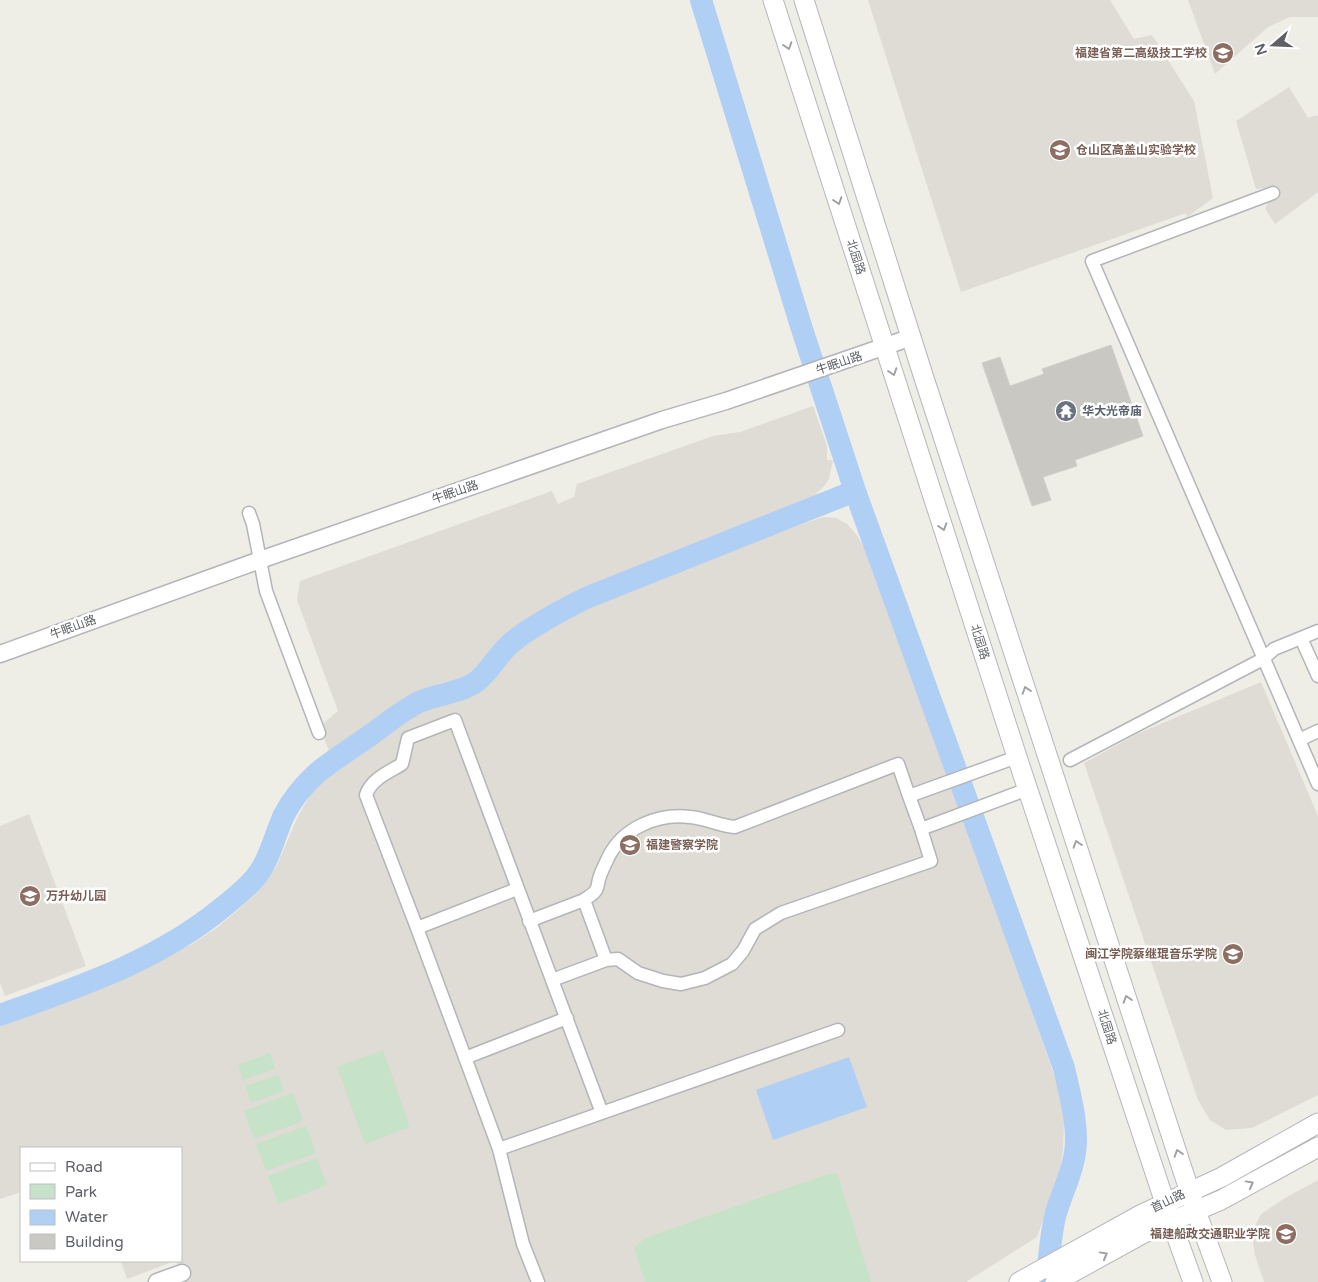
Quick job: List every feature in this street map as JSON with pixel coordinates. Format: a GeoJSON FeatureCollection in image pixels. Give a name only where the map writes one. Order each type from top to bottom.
{"type":"FeatureCollection","features":[{"type":"Feature","properties":{"kind":"main road","name":"北园路"},"geometry":{"type":"LineString","coordinates":[[773,0],[1017,757],[1168,1213],[1193,1282]]}},
{"type":"Feature","properties":{"kind":"main road"},"geometry":{"type":"LineString","coordinates":[[804,0],[932,401],[1196,1211],[1222,1282]]}},
{"type":"Feature","properties":{"kind":"main road"},"geometry":{"type":"LineString","coordinates":[[863,278],[891,270]]}},
{"type":"Feature","properties":{"kind":"main road"},"geometry":{"type":"LineString","coordinates":[[905,410],[932,401]]}},
{"type":"Feature","properties":{"kind":"main road","name":"首山路"},"geometry":{"type":"LineString","coordinates":[[1058,1280],[1144,1233],[1168,1213],[1190,1190],[1222,1177],[1318,1123]]}},
{"type":"Feature","properties":{"kind":"main road","name":"首山路"},"geometry":{"type":"LineString","coordinates":[[1023,1280],[1142,1214],[1196,1211],[1221,1200],[1318,1147]]}},
{"type":"Feature","properties":{"kind":"street"},"geometry":{"type":"LineString","coordinates":[[1273,193],[1092,261],[1318,784]]}},
{"type":"Feature","properties":{"kind":"street","name":"牛眠山路"},"geometry":{"type":"LineString","coordinates":[[0,654],[260,560],[662,420],[726,401],[912,337]]}},
{"type":"Feature","properties":{"kind":"street"},"geometry":{"type":"LineString","coordinates":[[249,513],[253,524],[266,590],[319,733]]}},
{"type":"Feature","properties":{"kind":"street"},"geometry":{"type":"LineString","coordinates":[[1070,760],[1263,658],[1274,649],[1318,631]]}},
{"type":"Feature","properties":{"kind":"street"},"geometry":{"type":"LineString","coordinates":[[1301,638],[1318,676]]}},
{"type":"Feature","properties":{"kind":"street"},"geometry":{"type":"LineString","coordinates":[[538,1282],[523,1244],[498,1149],[366,795],[368,787],[373,782],[402,764],[408,738],[454,720],[602,1113]]}},
{"type":"Feature","properties":{"kind":"street"},"geometry":{"type":"LineString","coordinates":[[1299,740],[1318,731]]}},
{"type":"Feature","properties":{"kind":"street"},"geometry":{"type":"LineString","coordinates":[[909,796],[1017,757]]}},
{"type":"Feature","properties":{"kind":"street"},"geometry":{"type":"LineString","coordinates":[[529,921],[584,900],[596,891],[599,878],[614,847],[632,831],[649,822],[689,817],[735,827],[898,764],[932,861],[781,913],[755,929],[743,951],[732,964],[705,978],[681,984],[668,982],[638,973],[618,959],[606,960],[552,980]]}},
{"type":"Feature","properties":{"kind":"street"},"geometry":{"type":"LineString","coordinates":[[921,829],[1028,789]]}},
{"type":"Feature","properties":{"kind":"street"},"geometry":{"type":"LineString","coordinates":[[417,928],[517,889]]}},
{"type":"Feature","properties":{"kind":"street"},"geometry":{"type":"LineString","coordinates":[[584,900],[606,960]]}},
{"type":"Feature","properties":{"kind":"street"},"geometry":{"type":"LineString","coordinates":[[465,1058],[567,1018]]}},
{"type":"Feature","properties":{"kind":"street"},"geometry":{"type":"LineString","coordinates":[[498,1149],[838,1030]]}},
{"type":"Feature","properties":{"kind":"street"},"geometry":{"type":"LineString","coordinates":[[157,1282],[182,1273]]}},
{"type":"Feature","properties":{"kind":"shaded area","name":"仓山区高盖山实验学校"},"geometry":{"type":"Polygon","coordinates":[[[868,0],[1110,0],[1134,39],[1152,35],[1194,101],[1213,198],[1187,217],[1186,213],[961,292],[868,0]]]}},
{"type":"Feature","properties":{"kind":"shaded area","name":"福建省第二高级技工学校"},"geometry":{"type":"Polygon","coordinates":[[[1188,0],[1318,0],[1318,17],[1290,17],[1268,27],[1215,74],[1188,0]]]}},
{"type":"Feature","properties":{"kind":"shaded area"},"geometry":{"type":"Polygon","coordinates":[[[1289,87],[1308,118],[1316,115],[1318,117],[1318,192],[1275,224],[1265,209],[1273,193],[1271,187],[1256,189],[1236,121],[1289,87]]]}},
{"type":"Feature","properties":{"kind":"shaded area","name":"福建警察学院"},"geometry":{"type":"Polygon","coordinates":[[[813,406],[827,446],[827,460],[833,460],[829,479],[811,498],[589,587],[540,613],[504,638],[479,669],[473,673],[463,679],[441,683],[415,694],[354,736],[362,748],[424,708],[483,687],[505,658],[516,649],[583,608],[823,517],[836,518],[847,524],[864,547],[1061,1094],[1064,1118],[1063,1151],[1059,1175],[1037,1237],[966,1282],[185,1282],[176,1262],[182,1262],[182,1147],[20,1147],[20,1192],[0,1199],[0,1025],[54,1006],[135,973],[194,943],[219,926],[253,897],[276,867],[299,814],[316,786],[358,752],[349,738],[330,753],[319,727],[338,711],[297,600],[300,581],[552,491],[558,504],[574,497],[577,484],[713,436],[740,432],[813,406]]]}},
{"type":"Feature","properties":{"kind":"shaded area","name":"闽江学院蔡继琨音乐学院"},"geometry":{"type":"Polygon","coordinates":[[[1261,682],[1318,816],[1318,1095],[1252,1128],[1226,1130],[1210,1120],[1198,1100],[1084,763],[1139,733],[1261,682]]]}},
{"type":"Feature","properties":{"kind":"shaded area","name":"万升幼儿园"},"geometry":{"type":"Polygon","coordinates":[[[29,814],[86,966],[5,996],[0,983],[0,826],[29,814]]]}},
{"type":"Feature","properties":{"kind":"shaded area","name":"福建船政交通职业学院"},"geometry":{"type":"Polygon","coordinates":[[[1318,1180],[1318,1282],[1264,1282],[1255,1255],[1253,1241],[1255,1226],[1261,1214],[1318,1180]]]}},
{"type":"Feature","properties":{"kind":"shaded area"},"geometry":{"type":"Polygon","coordinates":[[[121,1262],[172,1262],[127,1279],[121,1262]]]}},
{"type":"Feature","properties":{"kind":"green space"},"geometry":{"type":"Polygon","coordinates":[[[383,1050],[410,1127],[365,1144],[337,1067],[383,1050]]]}},
{"type":"Feature","properties":{"kind":"green space"},"geometry":{"type":"Polygon","coordinates":[[[270,1053],[275,1069],[243,1080],[238,1065],[270,1053]]]}},
{"type":"Feature","properties":{"kind":"green space"},"geometry":{"type":"Polygon","coordinates":[[[278,1075],[284,1091],[251,1103],[245,1086],[278,1075]]]}},
{"type":"Feature","properties":{"kind":"green space"},"geometry":{"type":"Polygon","coordinates":[[[293,1093],[303,1121],[254,1139],[244,1111],[293,1093]]]}},
{"type":"Feature","properties":{"kind":"green space"},"geometry":{"type":"Polygon","coordinates":[[[306,1126],[316,1153],[266,1171],[256,1144],[306,1126]]]}},
{"type":"Feature","properties":{"kind":"green space"},"geometry":{"type":"Polygon","coordinates":[[[317,1158],[327,1185],[278,1204],[268,1176],[317,1158]]]}},
{"type":"Feature","properties":{"kind":"green space"},"geometry":{"type":"Polygon","coordinates":[[[837,1173],[871,1282],[645,1282],[634,1248],[645,1238],[828,1174],[837,1173]]]}},
{"type":"Feature","properties":{"kind":"water"},"geometry":{"type":"Polygon","coordinates":[[[849,1057],[867,1107],[773,1140],[756,1090],[849,1057]]]}},
{"type":"Feature","properties":{"kind":"building","name":"华大光帝庙"},"geometry":{"type":"Polygon","coordinates":[[[1111,345],[1143,436],[1075,460],[1077,466],[1043,477],[1051,500],[1032,506],[982,363],[1000,357],[1010,386],[1044,374],[1042,369],[1111,345]]]}},
{"type":"Feature","properties":{"kind":"waterway"},"geometry":{"type":"LineString","coordinates":[[701,0],[801,326],[855,491],[1064,1068],[1072,1103],[1076,1140],[1072,1168],[1054,1221],[1047,1282]]}},
{"type":"Feature","properties":{"kind":"waterway"},"geometry":{"type":"LineString","coordinates":[[0,1015],[116,971],[172,943],[198,926],[239,894],[254,879],[268,856],[287,809],[307,782],[317,773],[413,705],[426,699],[463,689],[476,682],[509,645],[535,626],[586,598],[855,491]]}},
{"type":"Feature","properties":{"kind":"place","name":"福建省第二高级技工学校"},"geometry":{"type":"Point","coordinates":[1223,53]}},
{"type":"Feature","properties":{"kind":"place","name":"仓山区高盖山实验学校"},"geometry":{"type":"Point","coordinates":[1060,150]}},
{"type":"Feature","properties":{"kind":"place","name":"华大光帝庙"},"geometry":{"type":"Point","coordinates":[1066,411]}},
{"type":"Feature","properties":{"kind":"place","name":"福建警察学院"},"geometry":{"type":"Point","coordinates":[630,845]}},
{"type":"Feature","properties":{"kind":"place","name":"万升幼儿园"},"geometry":{"type":"Point","coordinates":[30,896]}},
{"type":"Feature","properties":{"kind":"place","name":"闽江学院蔡继琨音乐学院"},"geometry":{"type":"Point","coordinates":[1233,954]}},
{"type":"Feature","properties":{"kind":"place","name":"福建船政交通职业学院"},"geometry":{"type":"Point","coordinates":[1286,1234]}}]}
